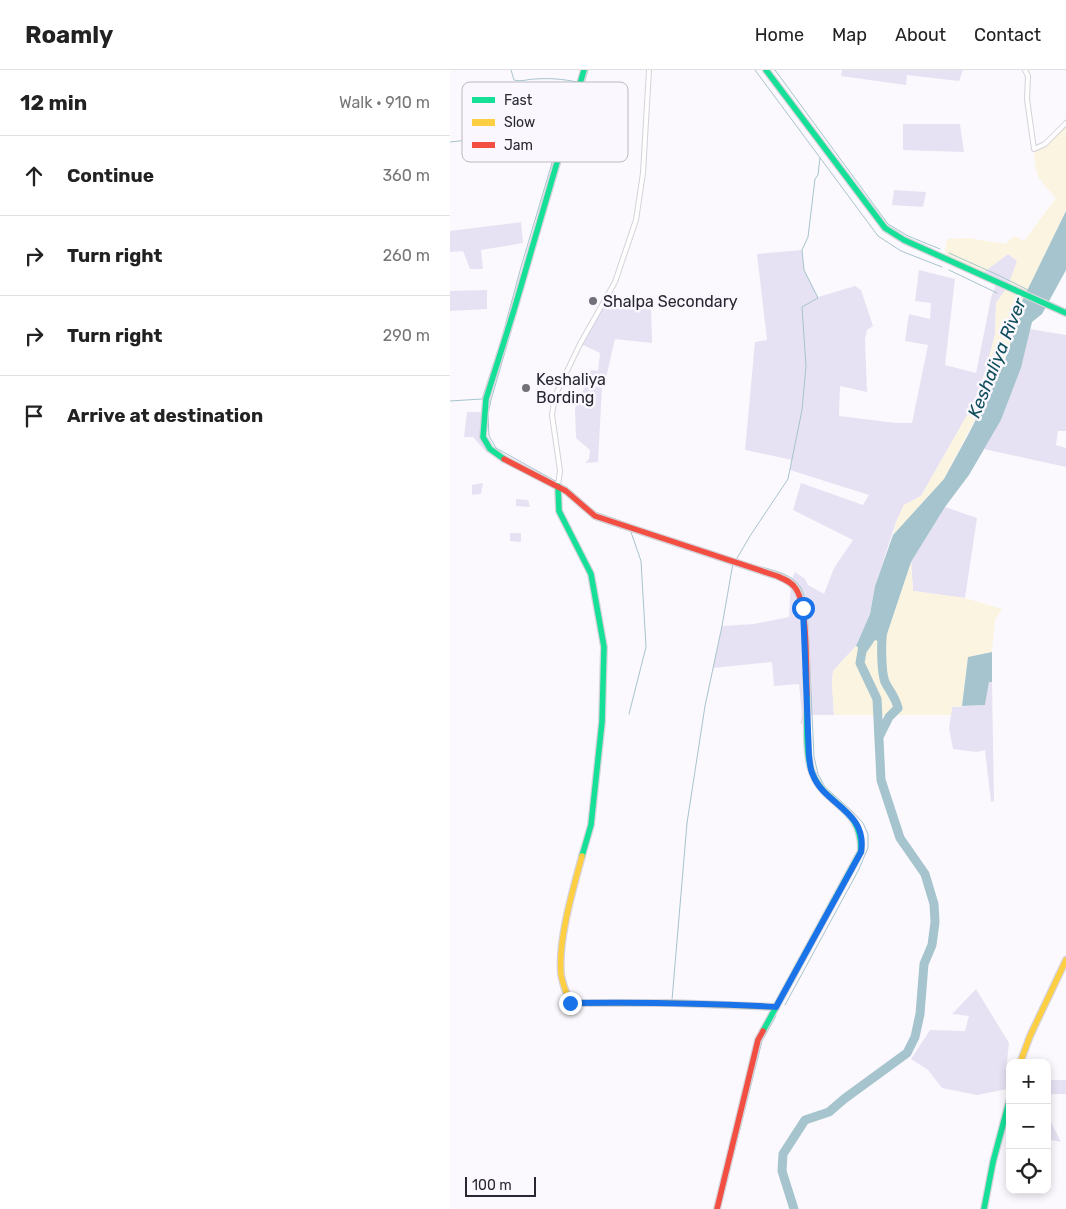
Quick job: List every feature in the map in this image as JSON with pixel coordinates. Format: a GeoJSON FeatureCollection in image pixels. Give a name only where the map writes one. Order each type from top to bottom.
{"type":"FeatureCollection","features":[{"type":"Feature","properties":{"kind":"street"},"geometry":{"type":"LineString","coordinates":[[650,70],[644,173],[636,220],[615,282],[580,344],[555,396],[552,415],[560,471],[559,510],[590,574],[604,647],[602,722],[591,825],[571,897],[561,952],[561,975],[570,1003],[640,1002],[776,1007]]}},
{"type":"Feature","properties":{"kind":"street"},"geometry":{"type":"LineString","coordinates":[[766,70],[885,228],[904,240],[1066,313]]}},
{"type":"Feature","properties":{"kind":"street"},"geometry":{"type":"LineString","coordinates":[[1025,70],[1028,76],[1027,99],[1034,150],[1045,144],[1066,123]]}},
{"type":"Feature","properties":{"kind":"street"},"geometry":{"type":"LineString","coordinates":[[557,162],[486,400],[483,437],[490,448],[506,460],[559,484],[595,516],[777,576],[791,582],[798,589],[803,608],[809,756],[813,776],[822,789],[850,814],[862,834],[861,852],[758,1040],[716,1209]]}},
{"type":"Feature","properties":{"kind":"street"},"geometry":{"type":"LineString","coordinates":[[1021,1059],[1030,1036],[1066,960]]}},
{"type":"Feature","properties":{"kind":"street"},"geometry":{"type":"LineString","coordinates":[[984,1209],[993,1162],[1008,1104]]}},
{"type":"Feature","properties":{"kind":"shaded area"},"geometry":{"type":"Polygon","coordinates":[[[842,70],[963,70],[959,81],[907,75],[906,85],[841,76],[842,70]]]}},
{"type":"Feature","properties":{"kind":"shaded area"},"geometry":{"type":"Polygon","coordinates":[[[903,124],[960,124],[964,152],[903,150],[903,124]]]}},
{"type":"Feature","properties":{"kind":"shaded area"},"geometry":{"type":"Polygon","coordinates":[[[894,190],[926,192],[923,207],[892,205],[894,190]]]}},
{"type":"Feature","properties":{"kind":"shaded area"},"geometry":{"type":"Polygon","coordinates":[[[521,222],[523,243],[481,250],[483,269],[470,269],[463,251],[450,252],[450,231],[521,222]]]}},
{"type":"Feature","properties":{"kind":"shaded area"},"geometry":{"type":"Polygon","coordinates":[[[802,250],[804,270],[818,297],[855,286],[861,290],[873,326],[867,330],[865,339],[867,392],[840,386],[839,416],[896,423],[912,423],[928,345],[905,341],[909,314],[930,319],[931,303],[915,301],[919,270],[955,279],[945,365],[976,373],[991,298],[997,281],[981,274],[1008,254],[1018,261],[1008,286],[996,303],[995,335],[974,403],[921,496],[904,505],[896,522],[875,586],[870,614],[856,646],[833,671],[834,715],[808,715],[808,722],[800,724],[802,715],[799,684],[774,686],[772,662],[713,668],[722,626],[754,624],[789,617],[791,582],[795,572],[805,579],[808,585],[824,594],[834,568],[853,540],[793,510],[801,483],[863,505],[869,495],[790,470],[792,460],[745,450],[755,342],[767,340],[757,254],[802,250]]]}},
{"type":"Feature","properties":{"kind":"shaded area"},"geometry":{"type":"Polygon","coordinates":[[[487,290],[487,309],[450,311],[450,291],[487,290]]]}},
{"type":"Feature","properties":{"kind":"shaded area"},"geometry":{"type":"Polygon","coordinates":[[[607,297],[651,301],[652,343],[615,339],[605,382],[589,377],[591,370],[598,371],[600,353],[581,344],[607,297]]]}},
{"type":"Feature","properties":{"kind":"shaded area"},"geometry":{"type":"Polygon","coordinates":[[[1030,329],[1066,335],[1066,431],[1058,431],[1056,445],[1066,448],[1066,467],[984,449],[1001,420],[1021,368],[1030,329]]]}},
{"type":"Feature","properties":{"kind":"shaded area"},"geometry":{"type":"Polygon","coordinates":[[[587,382],[602,388],[598,462],[585,463],[589,459],[590,450],[576,438],[575,408],[587,382]]]}},
{"type":"Feature","properties":{"kind":"shaded area"},"geometry":{"type":"Polygon","coordinates":[[[467,412],[484,412],[483,437],[490,449],[487,453],[473,437],[464,437],[467,412]]]}},
{"type":"Feature","properties":{"kind":"shaded area"},"geometry":{"type":"Polygon","coordinates":[[[483,483],[481,494],[472,495],[472,485],[483,483]]]}},
{"type":"Feature","properties":{"kind":"shaded area"},"geometry":{"type":"Polygon","coordinates":[[[516,499],[528,500],[530,507],[516,506],[516,499]]]}},
{"type":"Feature","properties":{"kind":"shaded area"},"geometry":{"type":"Polygon","coordinates":[[[945,507],[977,518],[965,598],[913,591],[911,562],[945,507]]]}},
{"type":"Feature","properties":{"kind":"shaded area"},"geometry":{"type":"Polygon","coordinates":[[[510,533],[521,533],[521,542],[510,541],[510,533]]]}},
{"type":"Feature","properties":{"kind":"shaded area"},"geometry":{"type":"Polygon","coordinates":[[[989,682],[992,682],[994,801],[991,802],[985,750],[977,752],[953,749],[949,728],[952,707],[985,705],[989,682]]]}},
{"type":"Feature","properties":{"kind":"shaded area"},"geometry":{"type":"Polygon","coordinates":[[[976,989],[1009,1043],[1006,1059],[1006,1089],[977,1095],[942,1088],[928,1070],[911,1059],[930,1030],[965,1031],[969,1016],[952,1014],[976,989]]]}},
{"type":"Feature","properties":{"kind":"shaded area"},"geometry":{"type":"Polygon","coordinates":[[[1051,1080],[1066,1080],[1066,1094],[1051,1095],[1051,1080]]]}},
{"type":"Feature","properties":{"kind":"shaded area"},"geometry":{"type":"Polygon","coordinates":[[[1051,1122],[1061,1142],[1051,1140],[1051,1122]]]}},
{"type":"Feature","properties":{"kind":"sand"},"geometry":{"type":"Polygon","coordinates":[[[1066,123],[1066,211],[1022,301],[1018,321],[1003,366],[944,479],[893,535],[896,522],[904,505],[921,496],[974,403],[995,335],[996,303],[1008,286],[1017,261],[1008,254],[981,274],[950,260],[945,251],[947,239],[968,238],[1005,244],[1015,236],[1024,241],[1056,198],[1039,177],[1035,166],[1034,149],[1045,144],[1066,123]]]}},
{"type":"Feature","properties":{"kind":"sand"},"geometry":{"type":"Polygon","coordinates":[[[911,562],[913,591],[965,598],[1002,609],[995,620],[992,652],[968,657],[962,706],[952,707],[951,715],[834,715],[833,671],[856,646],[866,653],[875,639],[884,642],[911,562]]]}},
{"type":"Feature","properties":{"kind":"water"},"geometry":{"type":"Polygon","coordinates":[[[1066,211],[1066,270],[1042,314],[1032,322],[1021,368],[1001,420],[969,475],[945,507],[911,562],[884,643],[875,640],[866,653],[856,646],[870,614],[875,586],[893,535],[944,479],[968,435],[1003,366],[1018,321],[1022,301],[1066,211]]]}},
{"type":"Feature","properties":{"kind":"water"},"geometry":{"type":"Polygon","coordinates":[[[992,652],[992,682],[989,682],[985,705],[962,706],[968,657],[992,652]]]}},
{"type":"Feature","properties":{"kind":"waterway"},"geometry":{"type":"LineString","coordinates":[[511,70],[514,80],[517,81],[551,79],[577,82]]}},
{"type":"Feature","properties":{"kind":"waterway"},"geometry":{"type":"LineString","coordinates":[[584,82],[588,70]]}},
{"type":"Feature","properties":{"kind":"waterway"},"geometry":{"type":"LineString","coordinates":[[755,70],[878,236],[901,251],[942,267]]}},
{"type":"Feature","properties":{"kind":"waterway"},"geometry":{"type":"LineString","coordinates":[[775,70],[888,224],[908,236],[940,249]]}},
{"type":"Feature","properties":{"kind":"waterway"},"geometry":{"type":"LineString","coordinates":[[450,142],[462,141]]}},
{"type":"Feature","properties":{"kind":"waterway"},"geometry":{"type":"LineString","coordinates":[[736,560],[788,479],[802,410],[806,366],[802,307],[818,298],[804,270],[802,250],[808,237],[815,179],[818,175],[820,158]]}},
{"type":"Feature","properties":{"kind":"waterway"},"geometry":{"type":"LineString","coordinates":[[450,401],[482,399],[501,341],[552,162]]}},
{"type":"Feature","properties":{"kind":"waterway"},"geometry":{"type":"LineString","coordinates":[[541,228],[561,162]]}},
{"type":"Feature","properties":{"kind":"waterway"},"geometry":{"type":"LineString","coordinates":[[949,253],[1028,290]]}},
{"type":"Feature","properties":{"kind":"waterway"},"geometry":{"type":"LineString","coordinates":[[949,270],[997,293]]}},
{"type":"Feature","properties":{"kind":"waterway"},"geometry":{"type":"LineString","coordinates":[[516,314],[491,400],[488,414],[489,436],[496,448],[568,488],[595,512],[621,521]]}},
{"type":"Feature","properties":{"kind":"waterway"},"geometry":{"type":"LineString","coordinates":[[596,520],[773,578]]}},
{"type":"Feature","properties":{"kind":"waterway"},"geometry":{"type":"LineString","coordinates":[[629,714],[646,647],[641,561],[631,532]]}},
{"type":"Feature","properties":{"kind":"waterway"},"geometry":{"type":"LineString","coordinates":[[672,1000],[687,823],[705,706],[733,563]]}},
{"type":"Feature","properties":{"kind":"waterway"},"geometry":{"type":"LineString","coordinates":[[750,564],[785,575],[797,583],[802,590],[807,607],[814,757],[818,774],[825,787],[863,823],[868,834],[868,848],[858,871],[785,1005]]}},
{"type":"Feature","properties":{"kind":"waterway"},"geometry":{"type":"LineString","coordinates":[[777,579],[787,584]]}},
{"type":"Feature","properties":{"kind":"waterway"},"geometry":{"type":"LineString","coordinates":[[796,594],[799,604]]}},
{"type":"Feature","properties":{"kind":"waterway","name":"Keshaliya River"},"geometry":{"type":"LineString","coordinates":[[879,737],[889,717],[898,708],[884,677],[882,656],[883,630]]}},
{"type":"Feature","properties":{"kind":"waterway","name":"Keshaliya River"},"geometry":{"type":"LineString","coordinates":[[794,1209],[782,1171],[783,1154],[805,1120],[829,1112],[907,1053],[915,1037],[920,1014],[924,964],[932,945],[935,922],[934,904],[925,874],[900,838],[881,780],[877,699],[860,663],[864,640]]}},
{"type":"Feature","properties":{"kind":"waterway"},"geometry":{"type":"LineString","coordinates":[[803,673],[805,719]]}},
{"type":"Feature","properties":{"kind":"waterway"},"geometry":{"type":"LineString","coordinates":[[720,1209],[762,1041],[776,1016]]}},
{"type":"Feature","properties":{"kind":"traffic: fast"},"geometry":{"type":"LineString","coordinates":[[580,82],[584,70]]}},
{"type":"Feature","properties":{"kind":"traffic: fast"},"geometry":{"type":"LineString","coordinates":[[766,70],[885,228],[904,240],[1066,313]]}},
{"type":"Feature","properties":{"kind":"traffic: fast"},"geometry":{"type":"LineString","coordinates":[[504,459],[490,449],[483,437],[486,399],[557,162]]}},
{"type":"Feature","properties":{"kind":"traffic: fast"},"geometry":{"type":"LineString","coordinates":[[558,486],[559,511],[591,574],[604,647],[602,722],[591,825],[582,856]]}},
{"type":"Feature","properties":{"kind":"traffic: fast"},"geometry":{"type":"LineString","coordinates":[[763,1031],[861,851],[860,836],[856,824],[842,807],[825,793],[812,772],[807,745],[807,695]]}},
{"type":"Feature","properties":{"kind":"traffic: fast"},"geometry":{"type":"LineString","coordinates":[[984,1209],[993,1162],[1008,1104]]}},
{"type":"Feature","properties":{"kind":"traffic: slow"},"geometry":{"type":"LineString","coordinates":[[582,856],[567,915],[562,946],[561,974],[570,1003],[673,1003],[776,1007]]}},
{"type":"Feature","properties":{"kind":"traffic: slow"},"geometry":{"type":"LineString","coordinates":[[1021,1059],[1030,1036],[1066,960]]}},
{"type":"Feature","properties":{"kind":"traffic: jam"},"geometry":{"type":"LineString","coordinates":[[504,459],[566,491],[595,516],[777,576],[790,583],[800,597],[803,610],[806,640],[807,695]]}},
{"type":"Feature","properties":{"kind":"traffic: jam"},"geometry":{"type":"LineString","coordinates":[[717,1209],[758,1040],[763,1031]]}},
{"type":"Feature","properties":{"kind":"place","name":"Shalpa Secondary"},"geometry":{"type":"Point","coordinates":[593,301]}},
{"type":"Feature","properties":{"kind":"place","name":"Keshaliya Bording"},"geometry":{"type":"Point","coordinates":[526,388]}},
{"type":"Feature","properties":{"kind":"route"},"geometry":{"type":"LineString","coordinates":[[570,1003],[631,1002],[776,1007],[861,852],[862,842],[862,834],[850,814],[822,789],[813,776],[809,756],[803,608]]}}]}
